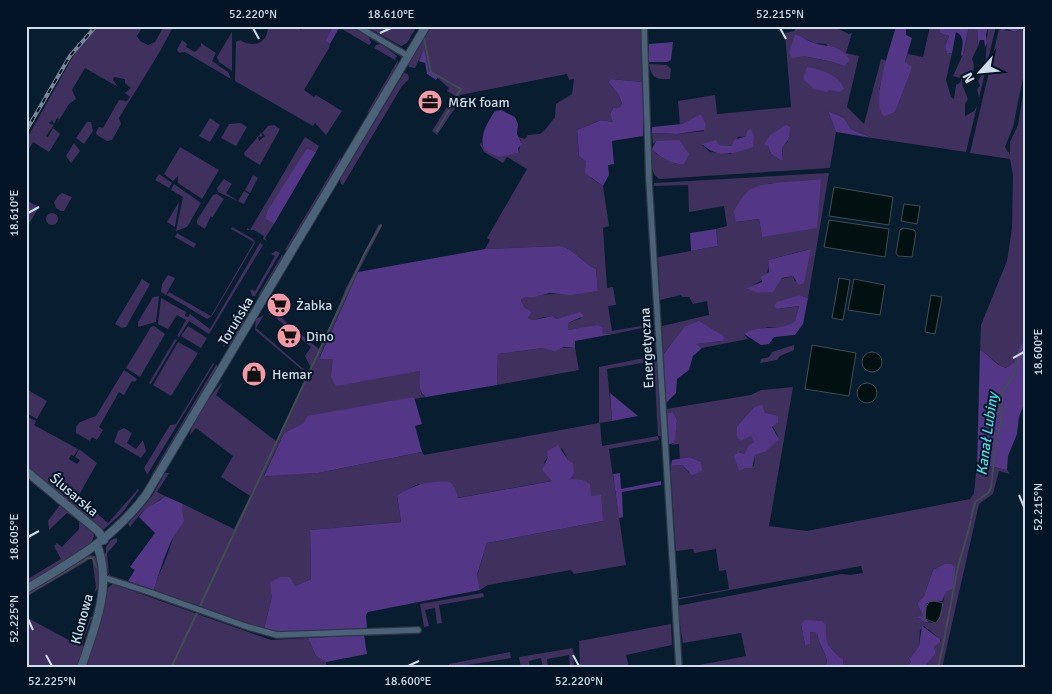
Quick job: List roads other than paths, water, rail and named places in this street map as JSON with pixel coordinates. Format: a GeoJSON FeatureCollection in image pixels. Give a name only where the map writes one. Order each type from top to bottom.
{"type":"FeatureCollection","features":[{"type":"Feature","properties":{"kind":"street"},"geometry":{"type":"LineString","coordinates":[[357,26],[408,56]]}},
{"type":"Feature","properties":{"kind":"street","name":"Toruńska"},"geometry":{"type":"LineString","coordinates":[[26,589],[97,546],[124,523],[146,495],[426,26]]}},
{"type":"Feature","properties":{"kind":"street","name":"Energetyczna"},"geometry":{"type":"LineString","coordinates":[[644,26],[650,191],[679,668]]}},
{"type":"Feature","properties":{"kind":"street","name":"Ślusarska"},"geometry":{"type":"LineString","coordinates":[[26,471],[98,531],[104,540]]}},
{"type":"Feature","properties":{"kind":"street","name":"Klonowa"},"geometry":{"type":"LineString","coordinates":[[81,668],[100,610],[102,578],[97,546]]}},
{"type":"Feature","properties":{"kind":"street"},"geometry":{"type":"LineString","coordinates":[[102,578],[277,635],[418,630]]}},
{"type":"Feature","properties":{"kind":"waterway"},"geometry":{"type":"LineString","coordinates":[[399,26],[404,27]]}},
{"type":"Feature","properties":{"kind":"waterway"},"geometry":{"type":"LineString","coordinates":[[424,38],[431,72],[461,89],[457,95]]}},
{"type":"Feature","properties":{"kind":"waterway"},"geometry":{"type":"LineString","coordinates":[[437,131],[452,105]]}},
{"type":"Feature","properties":{"kind":"waterway"},"geometry":{"type":"LineString","coordinates":[[200,606],[365,253],[381,225]]}},
{"type":"Feature","properties":{"kind":"waterway","name":"Kanał Lubiny"},"geometry":{"type":"LineString","coordinates":[[971,518],[975,502],[988,493],[991,488],[996,442],[1001,423],[1002,392],[1013,376],[1020,355],[1026,350]]}},
{"type":"Feature","properties":{"kind":"waterway","name":"Kanał Lubiny"},"geometry":{"type":"LineString","coordinates":[[945,634],[958,567],[971,521]]}},
{"type":"Feature","properties":{"kind":"waterway"},"geometry":{"type":"LineString","coordinates":[[26,595],[88,558],[93,558],[96,567]]}},
{"type":"Feature","properties":{"kind":"waterway"},"geometry":{"type":"LineString","coordinates":[[171,668],[197,613]]}},
{"type":"Feature","properties":{"kind":"waterway","name":"Kanał Lubiny"},"geometry":{"type":"LineString","coordinates":[[938,668],[945,636]]}},
{"type":"Feature","properties":{"kind":"railway"},"geometry":{"type":"LineString","coordinates":[[26,131],[70,56],[96,26]]}},
{"type":"Feature","properties":{"kind":"place","name":"M&K foam"},"geometry":{"type":"Point","coordinates":[430,102]}},
{"type":"Feature","properties":{"kind":"place","name":"Żabka"},"geometry":{"type":"Point","coordinates":[279,305]}},
{"type":"Feature","properties":{"kind":"place","name":"Dino"},"geometry":{"type":"Point","coordinates":[289,336]}},
{"type":"Feature","properties":{"kind":"place","name":"Hemar"},"geometry":{"type":"Point","coordinates":[254,374]}}]}
